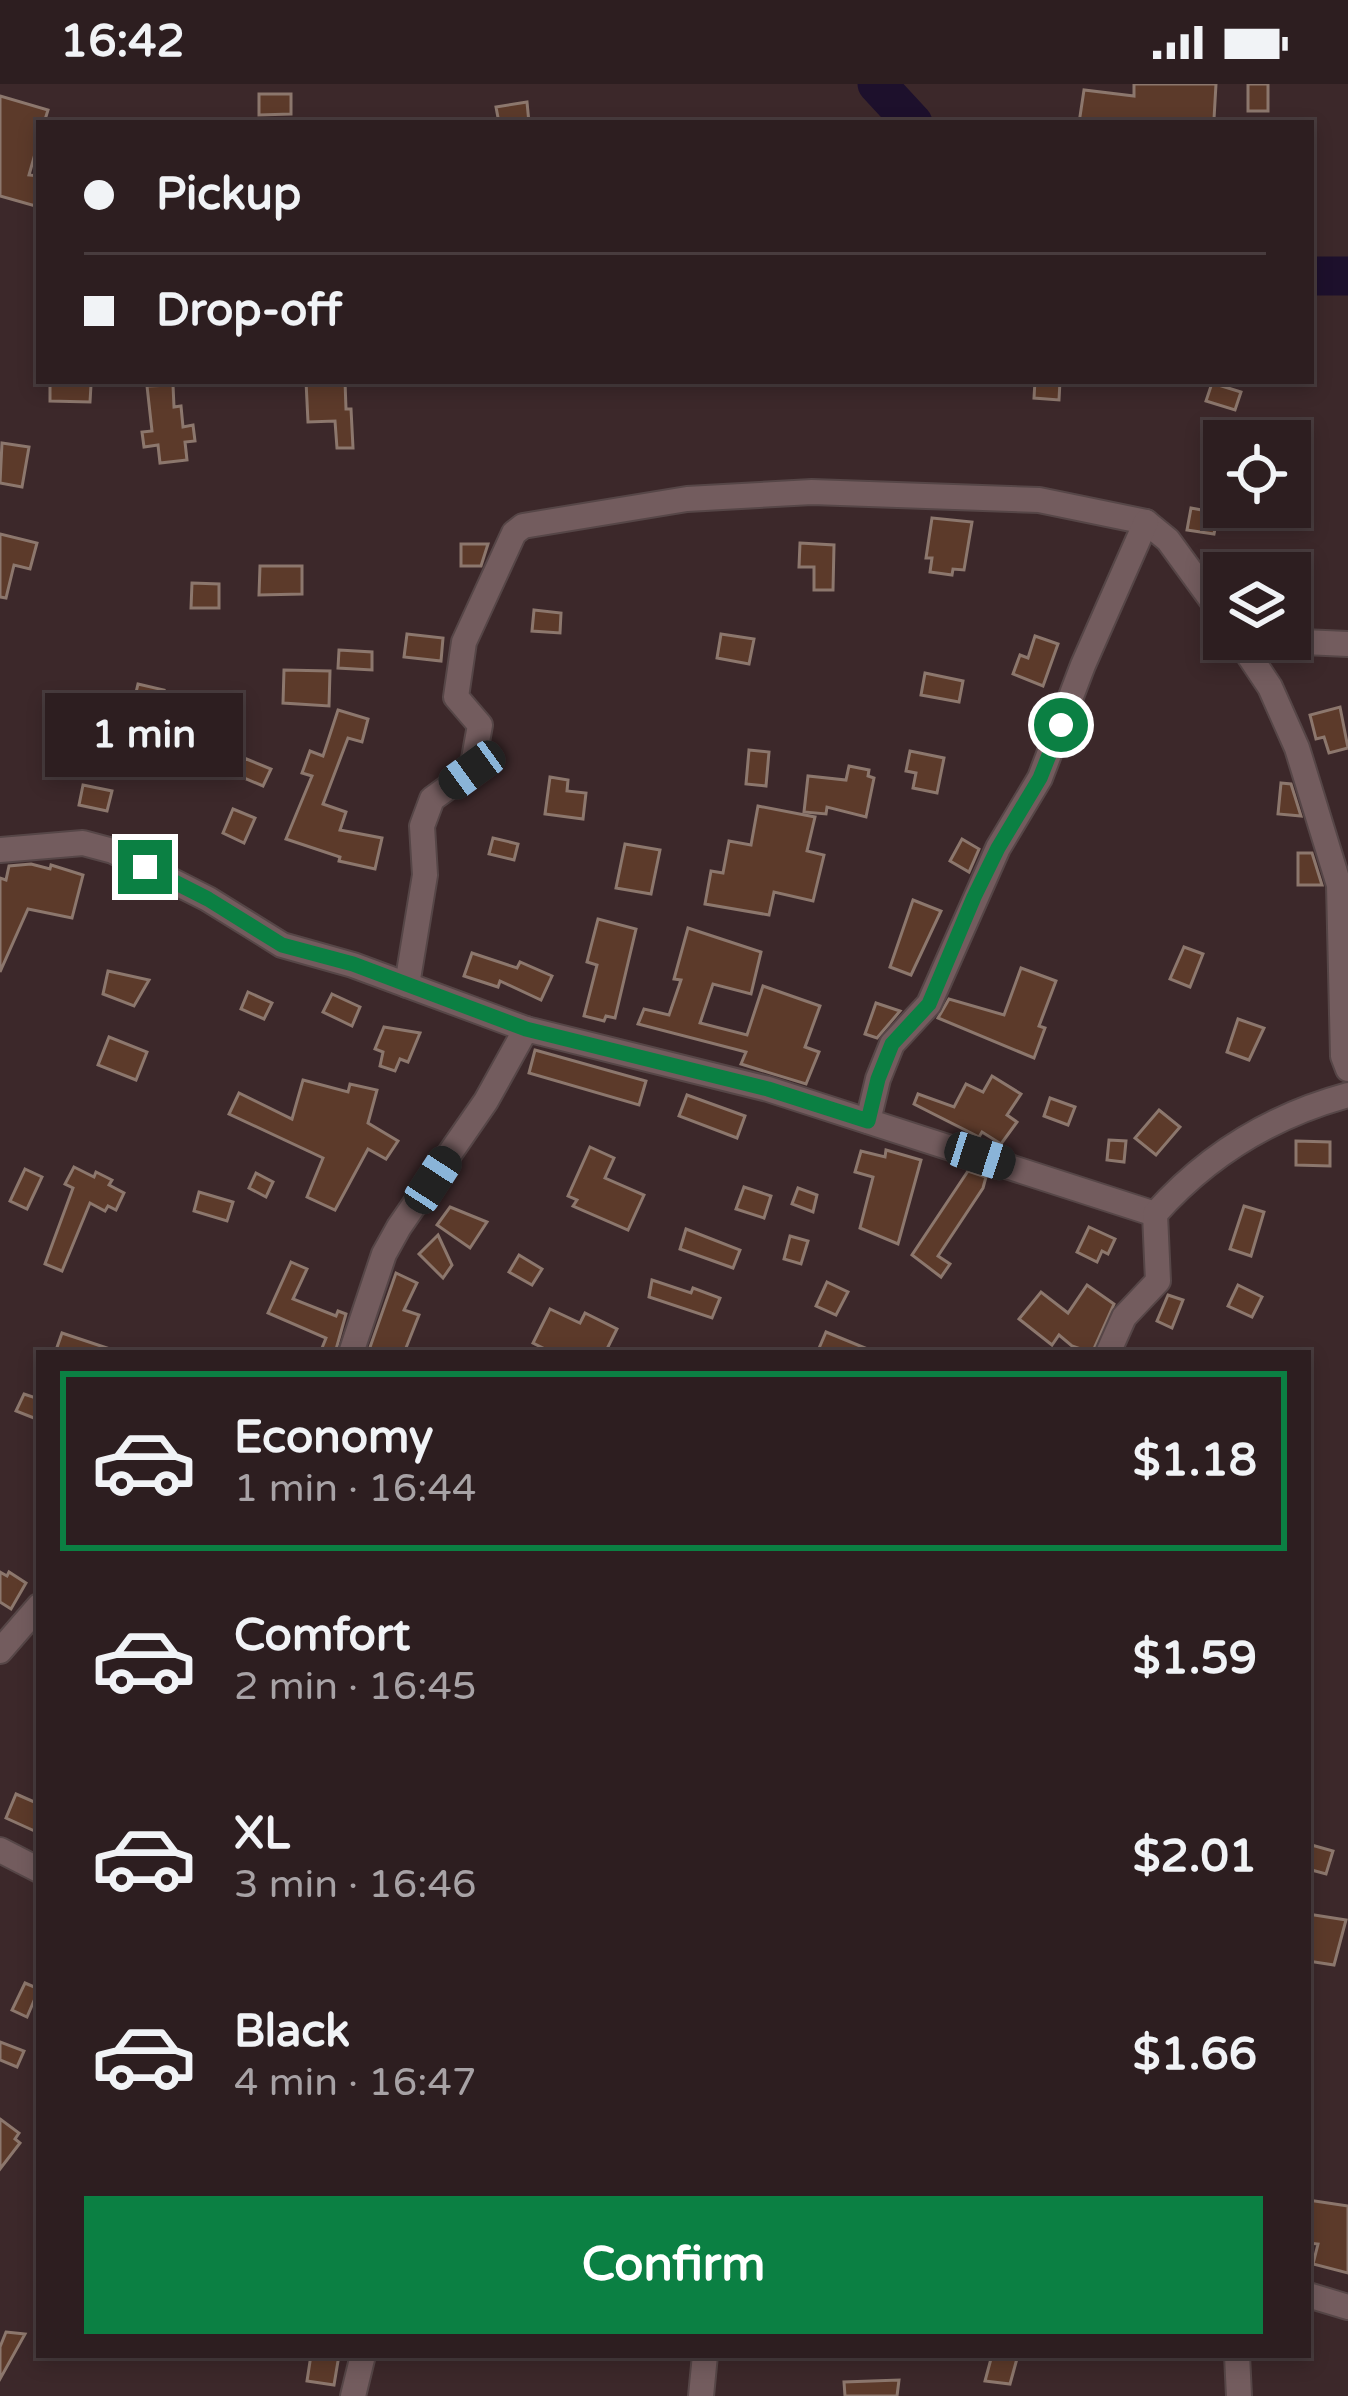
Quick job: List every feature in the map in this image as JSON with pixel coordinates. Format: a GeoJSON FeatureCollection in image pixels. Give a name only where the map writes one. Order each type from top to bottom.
{"type":"FeatureCollection","features":[{"type":"Feature","properties":{"kind":"street"},"geometry":{"type":"LineString","coordinates":[[407,985],[425,875],[422,826],[432,799],[472,770],[476,747],[479,725],[456,697],[464,641],[514,533],[523,526],[687,500],[812,492],[1013,497],[1146,522],[1168,540],[1203,588]]}},
{"type":"Feature","properties":{"kind":"street"},"geometry":{"type":"LineString","coordinates":[[868,1121],[892,1044],[929,1004],[998,848],[1040,778],[1146,522]]}},
{"type":"Feature","properties":{"kind":"street"},"geometry":{"type":"LineString","coordinates":[[1348,644],[1238,639],[1270,687],[1297,748],[1339,885],[1343,1047],[1348,1069]]}},
{"type":"Feature","properties":{"kind":"street"},"geometry":{"type":"LineString","coordinates":[[0,850],[83,843],[113,851],[208,899],[282,945],[526,1029],[768,1089],[1155,1214]]}},
{"type":"Feature","properties":{"kind":"street"},"geometry":{"type":"LineString","coordinates":[[352,1350],[384,1253],[486,1101],[526,1029]]}},
{"type":"Feature","properties":{"kind":"street"},"geometry":{"type":"LineString","coordinates":[[1109,1350],[1124,1317],[1158,1281],[1155,1214],[1185,1180],[1234,1143],[1286,1117],[1348,1095]]}},
{"type":"Feature","properties":{"kind":"street"},"geometry":{"type":"LineString","coordinates":[[0,1651],[36,1609]]}},
{"type":"Feature","properties":{"kind":"street"},"geometry":{"type":"LineString","coordinates":[[0,1850],[36,1868]]}},
{"type":"Feature","properties":{"kind":"street"},"geometry":{"type":"LineString","coordinates":[[1311,2297],[1348,2306]]}},
{"type":"Feature","properties":{"kind":"street"},"geometry":{"type":"LineString","coordinates":[[353,2396],[362,2358]]}},
{"type":"Feature","properties":{"kind":"street"},"geometry":{"type":"LineString","coordinates":[[700,2396],[705,2358]]}},
{"type":"Feature","properties":{"kind":"street"},"geometry":{"type":"LineString","coordinates":[[1237,2358],[1239,2396]]}},
{"type":"Feature","properties":{"kind":"building"},"geometry":{"type":"Polygon","coordinates":[[[1134,84],[1216,84],[1214,119],[1079,120],[1084,90],[1134,96],[1134,84]]]}},
{"type":"Feature","properties":{"kind":"building"},"geometry":{"type":"Polygon","coordinates":[[[1248,84],[1268,84],[1268,111],[1248,111],[1248,84]]]}},
{"type":"Feature","properties":{"kind":"building"},"geometry":{"type":"Polygon","coordinates":[[[259,94],[291,94],[291,114],[259,115],[259,94]]]}},
{"type":"Feature","properties":{"kind":"building"},"geometry":{"type":"Polygon","coordinates":[[[0,96],[48,110],[45,120],[36,120],[36,150],[29,175],[36,176],[36,206],[0,196],[0,96]]]}},
{"type":"Feature","properties":{"kind":"building"},"geometry":{"type":"Polygon","coordinates":[[[527,102],[529,120],[498,120],[496,107],[527,102]]]}},
{"type":"Feature","properties":{"kind":"building"},"geometry":{"type":"Polygon","coordinates":[[[50,384],[91,385],[90,402],[50,401],[50,384]]]}},
{"type":"Feature","properties":{"kind":"building"},"geometry":{"type":"Polygon","coordinates":[[[306,384],[345,384],[353,448],[337,448],[335,421],[308,422],[306,384]]]}},
{"type":"Feature","properties":{"kind":"building"},"geometry":{"type":"Polygon","coordinates":[[[1035,384],[1060,384],[1059,400],[1034,398],[1035,384]]]}},
{"type":"Feature","properties":{"kind":"building"},"geometry":{"type":"Polygon","coordinates":[[[1212,384],[1241,392],[1235,410],[1206,401],[1212,384]]]}},
{"type":"Feature","properties":{"kind":"building"},"geometry":{"type":"Polygon","coordinates":[[[173,385],[174,407],[181,406],[183,427],[193,425],[195,441],[185,442],[187,460],[160,463],[158,445],[144,447],[142,432],[152,431],[147,386],[173,385]]]}},
{"type":"Feature","properties":{"kind":"building"},"geometry":{"type":"Polygon","coordinates":[[[2,443],[29,447],[22,487],[0,483],[2,443]]]}},
{"type":"Feature","properties":{"kind":"building"},"geometry":{"type":"Polygon","coordinates":[[[1191,508],[1203,510],[1203,528],[1215,528],[1214,534],[1187,530],[1191,508]]]}},
{"type":"Feature","properties":{"kind":"building"},"geometry":{"type":"Polygon","coordinates":[[[932,518],[972,522],[964,570],[953,569],[952,575],[930,572],[932,558],[926,558],[932,518]]]}},
{"type":"Feature","properties":{"kind":"building"},"geometry":{"type":"Polygon","coordinates":[[[0,534],[37,543],[30,569],[14,565],[6,598],[0,597],[0,534]]]}},
{"type":"Feature","properties":{"kind":"building"},"geometry":{"type":"Polygon","coordinates":[[[800,543],[834,545],[833,590],[814,590],[814,567],[799,567],[800,543]]]}},
{"type":"Feature","properties":{"kind":"building"},"geometry":{"type":"Polygon","coordinates":[[[461,544],[488,544],[481,566],[461,566],[461,544]]]}},
{"type":"Feature","properties":{"kind":"building"},"geometry":{"type":"Polygon","coordinates":[[[260,566],[302,566],[302,594],[259,595],[260,566]]]}},
{"type":"Feature","properties":{"kind":"building"},"geometry":{"type":"Polygon","coordinates":[[[192,583],[219,584],[219,608],[191,608],[192,583]]]}},
{"type":"Feature","properties":{"kind":"building"},"geometry":{"type":"Polygon","coordinates":[[[534,610],[561,613],[560,633],[532,631],[534,610]]]}},
{"type":"Feature","properties":{"kind":"building"},"geometry":{"type":"Polygon","coordinates":[[[407,634],[443,638],[441,661],[404,657],[407,634]]]}},
{"type":"Feature","properties":{"kind":"building"},"geometry":{"type":"Polygon","coordinates":[[[721,634],[754,639],[749,664],[717,658],[721,634]]]}},
{"type":"Feature","properties":{"kind":"building"},"geometry":{"type":"Polygon","coordinates":[[[1035,636],[1058,644],[1043,686],[1013,674],[1020,655],[1028,658],[1035,636]]]}},
{"type":"Feature","properties":{"kind":"building"},"geometry":{"type":"Polygon","coordinates":[[[339,650],[372,652],[372,670],[338,668],[339,650]]]}},
{"type":"Feature","properties":{"kind":"building"},"geometry":{"type":"Polygon","coordinates":[[[284,670],[330,671],[329,706],[283,703],[284,670]]]}},
{"type":"Feature","properties":{"kind":"building"},"geometry":{"type":"Polygon","coordinates":[[[925,673],[963,681],[959,702],[921,695],[925,673]]]}},
{"type":"Feature","properties":{"kind":"building"},"geometry":{"type":"Polygon","coordinates":[[[138,684],[164,690],[160,707],[134,701],[138,684]]]}},
{"type":"Feature","properties":{"kind":"building"},"geometry":{"type":"Polygon","coordinates":[[[1340,707],[1348,748],[1329,753],[1324,737],[1316,739],[1310,715],[1340,707]]]}},
{"type":"Feature","properties":{"kind":"building"},"geometry":{"type":"Polygon","coordinates":[[[338,710],[368,719],[362,742],[348,738],[323,804],[346,812],[340,830],[382,838],[375,869],[339,861],[340,857],[286,839],[312,776],[302,773],[310,751],[323,756],[338,710]]]}},
{"type":"Feature","properties":{"kind":"building"},"geometry":{"type":"Polygon","coordinates":[[[749,750],[769,752],[766,786],[746,784],[749,750]]]}},
{"type":"Feature","properties":{"kind":"building"},"geometry":{"type":"Polygon","coordinates":[[[910,751],[944,758],[937,793],[913,788],[916,773],[906,771],[910,751]]]}},
{"type":"Feature","properties":{"kind":"building"},"geometry":{"type":"Polygon","coordinates":[[[244,758],[271,769],[263,786],[237,775],[244,758]]]}},
{"type":"Feature","properties":{"kind":"building"},"geometry":{"type":"Polygon","coordinates":[[[849,766],[869,770],[868,776],[874,778],[866,817],[827,807],[826,814],[804,812],[808,776],[846,780],[849,766]]]}},
{"type":"Feature","properties":{"kind":"building"},"geometry":{"type":"Polygon","coordinates":[[[550,777],[568,780],[567,791],[586,793],[583,819],[545,814],[550,777]]]}},
{"type":"Feature","properties":{"kind":"building"},"geometry":{"type":"Polygon","coordinates":[[[1281,783],[1291,784],[1301,816],[1278,814],[1281,783]]]}},
{"type":"Feature","properties":{"kind":"building"},"geometry":{"type":"Polygon","coordinates":[[[83,785],[112,791],[107,811],[79,805],[83,785]]]}},
{"type":"Feature","properties":{"kind":"building"},"geometry":{"type":"Polygon","coordinates":[[[758,806],[815,817],[807,851],[824,855],[813,901],[774,892],[769,915],[705,904],[711,871],[723,873],[729,841],[751,845],[758,806]]]}},
{"type":"Feature","properties":{"kind":"building"},"geometry":{"type":"Polygon","coordinates":[[[233,809],[255,818],[244,843],[223,833],[233,809]]]}},
{"type":"Feature","properties":{"kind":"building"},"geometry":{"type":"Polygon","coordinates":[[[493,838],[518,844],[514,860],[489,854],[493,838]]]}},
{"type":"Feature","properties":{"kind":"building"},"geometry":{"type":"Polygon","coordinates":[[[962,839],[979,849],[969,872],[950,861],[962,839]]]}},
{"type":"Feature","properties":{"kind":"building"},"geometry":{"type":"Polygon","coordinates":[[[625,844],[660,850],[651,894],[616,888],[625,844]]]}},
{"type":"Feature","properties":{"kind":"building"},"geometry":{"type":"Polygon","coordinates":[[[1298,853],[1312,853],[1322,885],[1298,885],[1298,853]]]}},
{"type":"Feature","properties":{"kind":"building"},"geometry":{"type":"Polygon","coordinates":[[[31,864],[83,875],[72,918],[28,909],[0,972],[0,878],[6,880],[9,866],[31,864]]]}},
{"type":"Feature","properties":{"kind":"building"},"geometry":{"type":"Polygon","coordinates":[[[913,900],[941,911],[911,975],[890,967],[913,900]]]}},
{"type":"Feature","properties":{"kind":"building"},"geometry":{"type":"Polygon","coordinates":[[[598,919],[636,929],[615,1018],[606,1016],[604,1021],[584,1016],[597,965],[587,962],[598,919]]]}},
{"type":"Feature","properties":{"kind":"building"},"geometry":{"type":"Polygon","coordinates":[[[688,928],[761,952],[751,994],[713,984],[700,1023],[747,1035],[763,986],[820,1006],[805,1047],[819,1052],[806,1084],[741,1064],[746,1052],[638,1024],[644,1009],[669,1015],[681,980],[674,979],[688,928]]]}},
{"type":"Feature","properties":{"kind":"building"},"geometry":{"type":"Polygon","coordinates":[[[1184,947],[1203,954],[1190,987],[1170,979],[1184,947]]]}},
{"type":"Feature","properties":{"kind":"building"},"geometry":{"type":"Polygon","coordinates":[[[472,953],[517,968],[520,962],[552,976],[541,1000],[500,981],[498,987],[464,976],[472,953]]]}},
{"type":"Feature","properties":{"kind":"building"},"geometry":{"type":"Polygon","coordinates":[[[1021,968],[1056,981],[1039,1026],[1045,1028],[1034,1058],[938,1018],[949,999],[1004,1015],[1021,968]]]}},
{"type":"Feature","properties":{"kind":"building"},"geometry":{"type":"Polygon","coordinates":[[[108,971],[149,980],[134,1006],[103,994],[108,971]]]}},
{"type":"Feature","properties":{"kind":"building"},"geometry":{"type":"Polygon","coordinates":[[[248,992],[272,1003],[264,1019],[241,1009],[248,992]]]}},
{"type":"Feature","properties":{"kind":"building"},"geometry":{"type":"Polygon","coordinates":[[[332,994],[360,1007],[352,1026],[323,1012],[332,994]]]}},
{"type":"Feature","properties":{"kind":"building"},"geometry":{"type":"Polygon","coordinates":[[[876,1003],[900,1011],[877,1038],[865,1034],[876,1003]]]}},
{"type":"Feature","properties":{"kind":"building"},"geometry":{"type":"Polygon","coordinates":[[[1238,1019],[1264,1028],[1249,1060],[1227,1052],[1238,1019]]]}},
{"type":"Feature","properties":{"kind":"building"},"geometry":{"type":"Polygon","coordinates":[[[384,1027],[420,1033],[408,1062],[400,1059],[395,1071],[380,1066],[383,1052],[375,1049],[384,1027]]]}},
{"type":"Feature","properties":{"kind":"building"},"geometry":{"type":"Polygon","coordinates":[[[109,1037],[147,1052],[136,1080],[98,1065],[109,1037]]]}},
{"type":"Feature","properties":{"kind":"building"},"geometry":{"type":"Polygon","coordinates":[[[535,1050],[646,1081],[639,1105],[529,1073],[535,1050]]]}},
{"type":"Feature","properties":{"kind":"building"},"geometry":{"type":"Polygon","coordinates":[[[992,1076],[1021,1094],[1007,1115],[1017,1122],[1001,1144],[914,1104],[918,1094],[954,1107],[966,1084],[983,1092],[992,1076]]]}},
{"type":"Feature","properties":{"kind":"building"},"geometry":{"type":"Polygon","coordinates":[[[303,1080],[348,1092],[350,1084],[377,1090],[368,1123],[398,1141],[386,1159],[368,1149],[335,1210],[307,1197],[323,1158],[229,1114],[239,1093],[292,1119],[303,1080]]]}},
{"type":"Feature","properties":{"kind":"building"},"geometry":{"type":"Polygon","coordinates":[[[687,1095],[745,1116],[737,1138],[679,1116],[687,1095]]]}},
{"type":"Feature","properties":{"kind":"building"},"geometry":{"type":"Polygon","coordinates":[[[1050,1098],[1075,1107],[1068,1125],[1044,1116],[1050,1098]]]}},
{"type":"Feature","properties":{"kind":"building"},"geometry":{"type":"Polygon","coordinates":[[[1159,1110],[1180,1127],[1156,1155],[1135,1138],[1159,1110]]]}},
{"type":"Feature","properties":{"kind":"building"},"geometry":{"type":"Polygon","coordinates":[[[1109,1140],[1126,1141],[1124,1162],[1107,1160],[1109,1140]]]}},
{"type":"Feature","properties":{"kind":"building"},"geometry":{"type":"Polygon","coordinates":[[[1296,1141],[1330,1142],[1330,1166],[1296,1165],[1296,1141]]]}},
{"type":"Feature","properties":{"kind":"building"},"geometry":{"type":"Polygon","coordinates":[[[590,1147],[614,1158],[605,1178],[644,1195],[628,1230],[573,1206],[577,1200],[568,1196],[590,1147]]]}},
{"type":"Feature","properties":{"kind":"building"},"geometry":{"type":"Polygon","coordinates":[[[886,1150],[921,1160],[898,1244],[860,1228],[873,1177],[855,1172],[861,1151],[885,1157],[886,1150]]]}},
{"type":"Feature","properties":{"kind":"building"},"geometry":{"type":"Polygon","coordinates":[[[74,1167],[112,1180],[109,1185],[124,1193],[116,1210],[108,1206],[105,1211],[90,1203],[62,1271],[45,1264],[73,1188],[65,1184],[74,1167]]]}},
{"type":"Feature","properties":{"kind":"building"},"geometry":{"type":"Polygon","coordinates":[[[25,1169],[42,1177],[27,1209],[10,1201],[25,1169]]]}},
{"type":"Feature","properties":{"kind":"building"},"geometry":{"type":"Polygon","coordinates":[[[968,1171],[986,1177],[938,1256],[950,1264],[941,1277],[912,1255],[968,1171]]]}},
{"type":"Feature","properties":{"kind":"building"},"geometry":{"type":"Polygon","coordinates":[[[256,1173],[273,1182],[266,1197],[249,1188],[256,1173]]]}},
{"type":"Feature","properties":{"kind":"building"},"geometry":{"type":"Polygon","coordinates":[[[744,1187],[771,1196],[764,1218],[736,1209],[744,1187]]]}},
{"type":"Feature","properties":{"kind":"building"},"geometry":{"type":"Polygon","coordinates":[[[798,1188],[817,1195],[813,1212],[792,1204],[798,1188]]]}},
{"type":"Feature","properties":{"kind":"building"},"geometry":{"type":"Polygon","coordinates":[[[199,1192],[233,1202],[227,1221],[194,1211],[199,1192]]]}},
{"type":"Feature","properties":{"kind":"building"},"geometry":{"type":"Polygon","coordinates":[[[1244,1206],[1264,1212],[1251,1256],[1230,1249],[1244,1206]]]}},
{"type":"Feature","properties":{"kind":"building"},"geometry":{"type":"Polygon","coordinates":[[[450,1207],[487,1222],[470,1248],[437,1225],[450,1207]]]}},
{"type":"Feature","properties":{"kind":"building"},"geometry":{"type":"Polygon","coordinates":[[[1089,1227],[1115,1239],[1108,1254],[1102,1251],[1097,1262],[1077,1252],[1089,1227]]]}},
{"type":"Feature","properties":{"kind":"building"},"geometry":{"type":"Polygon","coordinates":[[[686,1229],[740,1250],[733,1268],[680,1249],[686,1229]]]}},
{"type":"Feature","properties":{"kind":"building"},"geometry":{"type":"Polygon","coordinates":[[[438,1235],[452,1265],[443,1278],[419,1254],[438,1235]]]}},
{"type":"Feature","properties":{"kind":"building"},"geometry":{"type":"Polygon","coordinates":[[[790,1236],[808,1241],[801,1264],[784,1259],[790,1236]]]}},
{"type":"Feature","properties":{"kind":"building"},"geometry":{"type":"Polygon","coordinates":[[[519,1255],[542,1269],[532,1285],[509,1272],[519,1255]]]}},
{"type":"Feature","properties":{"kind":"building"},"geometry":{"type":"Polygon","coordinates":[[[291,1262],[307,1269],[293,1299],[336,1316],[338,1311],[346,1314],[336,1350],[321,1350],[326,1338],[268,1313],[291,1262]]]}},
{"type":"Feature","properties":{"kind":"building"},"geometry":{"type":"Polygon","coordinates":[[[396,1273],[417,1283],[404,1310],[419,1315],[405,1350],[369,1350],[396,1273]]]}},
{"type":"Feature","properties":{"kind":"building"},"geometry":{"type":"Polygon","coordinates":[[[652,1280],[720,1298],[712,1318],[649,1297],[652,1280]]]}},
{"type":"Feature","properties":{"kind":"building"},"geometry":{"type":"Polygon","coordinates":[[[827,1282],[848,1292],[836,1315],[816,1306],[827,1282]]]}},
{"type":"Feature","properties":{"kind":"building"},"geometry":{"type":"Polygon","coordinates":[[[1087,1285],[1114,1304],[1093,1350],[1072,1346],[1059,1335],[1052,1345],[1019,1319],[1041,1292],[1068,1313],[1087,1285]]]}},
{"type":"Feature","properties":{"kind":"building"},"geometry":{"type":"Polygon","coordinates":[[[1238,1285],[1262,1297],[1252,1317],[1228,1306],[1238,1285]]]}},
{"type":"Feature","properties":{"kind":"building"},"geometry":{"type":"Polygon","coordinates":[[[1168,1295],[1183,1300],[1172,1328],[1157,1321],[1168,1295]]]}},
{"type":"Feature","properties":{"kind":"building"},"geometry":{"type":"Polygon","coordinates":[[[550,1309],[580,1323],[585,1313],[617,1329],[606,1350],[547,1350],[533,1343],[550,1309]]]}},
{"type":"Feature","properties":{"kind":"building"},"geometry":{"type":"Polygon","coordinates":[[[826,1332],[870,1350],[818,1350],[826,1332]]]}},
{"type":"Feature","properties":{"kind":"building"},"geometry":{"type":"Polygon","coordinates":[[[62,1333],[113,1350],[56,1350],[62,1333]]]}},
{"type":"Feature","properties":{"kind":"building"},"geometry":{"type":"Polygon","coordinates":[[[24,1394],[36,1398],[36,1419],[16,1411],[24,1394]]]}},
{"type":"Feature","properties":{"kind":"building"},"geometry":{"type":"Polygon","coordinates":[[[0,1572],[26,1583],[11,1609],[0,1602],[0,1572]]]}},
{"type":"Feature","properties":{"kind":"building"},"geometry":{"type":"Polygon","coordinates":[[[16,1794],[36,1803],[36,1832],[6,1818],[16,1794]]]}},
{"type":"Feature","properties":{"kind":"building"},"geometry":{"type":"Polygon","coordinates":[[[1311,1845],[1333,1851],[1326,1874],[1311,1870],[1311,1845]]]}},
{"type":"Feature","properties":{"kind":"building"},"geometry":{"type":"Polygon","coordinates":[[[1311,1914],[1346,1920],[1334,1965],[1311,1961],[1311,1914]]]}},
{"type":"Feature","properties":{"kind":"building"},"geometry":{"type":"Polygon","coordinates":[[[25,1983],[36,1988],[27,2017],[12,2010],[25,1983]]]}},
{"type":"Feature","properties":{"kind":"building"},"geometry":{"type":"Polygon","coordinates":[[[0,2042],[24,2051],[17,2067],[0,2060],[0,2042]]]}},
{"type":"Feature","properties":{"kind":"building"},"geometry":{"type":"Polygon","coordinates":[[[0,2119],[19,2133],[15,2139],[20,2143],[0,2169],[0,2119]]]}},
{"type":"Feature","properties":{"kind":"building"},"geometry":{"type":"Polygon","coordinates":[[[1311,2200],[1348,2206],[1348,2273],[1313,2264],[1318,2244],[1311,2243],[1311,2200]]]}},
{"type":"Feature","properties":{"kind":"building"},"geometry":{"type":"Polygon","coordinates":[[[6,2332],[25,2334],[0,2379],[0,2347],[6,2332]]]}},
{"type":"Feature","properties":{"kind":"building"},"geometry":{"type":"Polygon","coordinates":[[[311,2358],[338,2358],[334,2385],[307,2381],[311,2358]]]}},
{"type":"Feature","properties":{"kind":"building"},"geometry":{"type":"Polygon","coordinates":[[[991,2358],[1017,2358],[1010,2384],[985,2381],[991,2358]]]}},
{"type":"Feature","properties":{"kind":"building"},"geometry":{"type":"Polygon","coordinates":[[[899,2380],[897,2396],[845,2396],[844,2382],[899,2380]]]}},
{"type":"Feature","properties":{"kind":"waterway"},"geometry":{"type":"LineString","coordinates":[[877,84],[910,120]]}},
{"type":"Feature","properties":{"kind":"waterway"},"geometry":{"type":"LineString","coordinates":[[1314,276],[1348,276]]}},
{"type":"Feature","properties":{"kind":"route"},"geometry":{"type":"LineString","coordinates":[[145,867],[282,945],[353,964],[526,1029],[768,1089],[868,1121],[892,1044],[929,1004],[974,897],[1040,778],[1061,725]]}}]}
